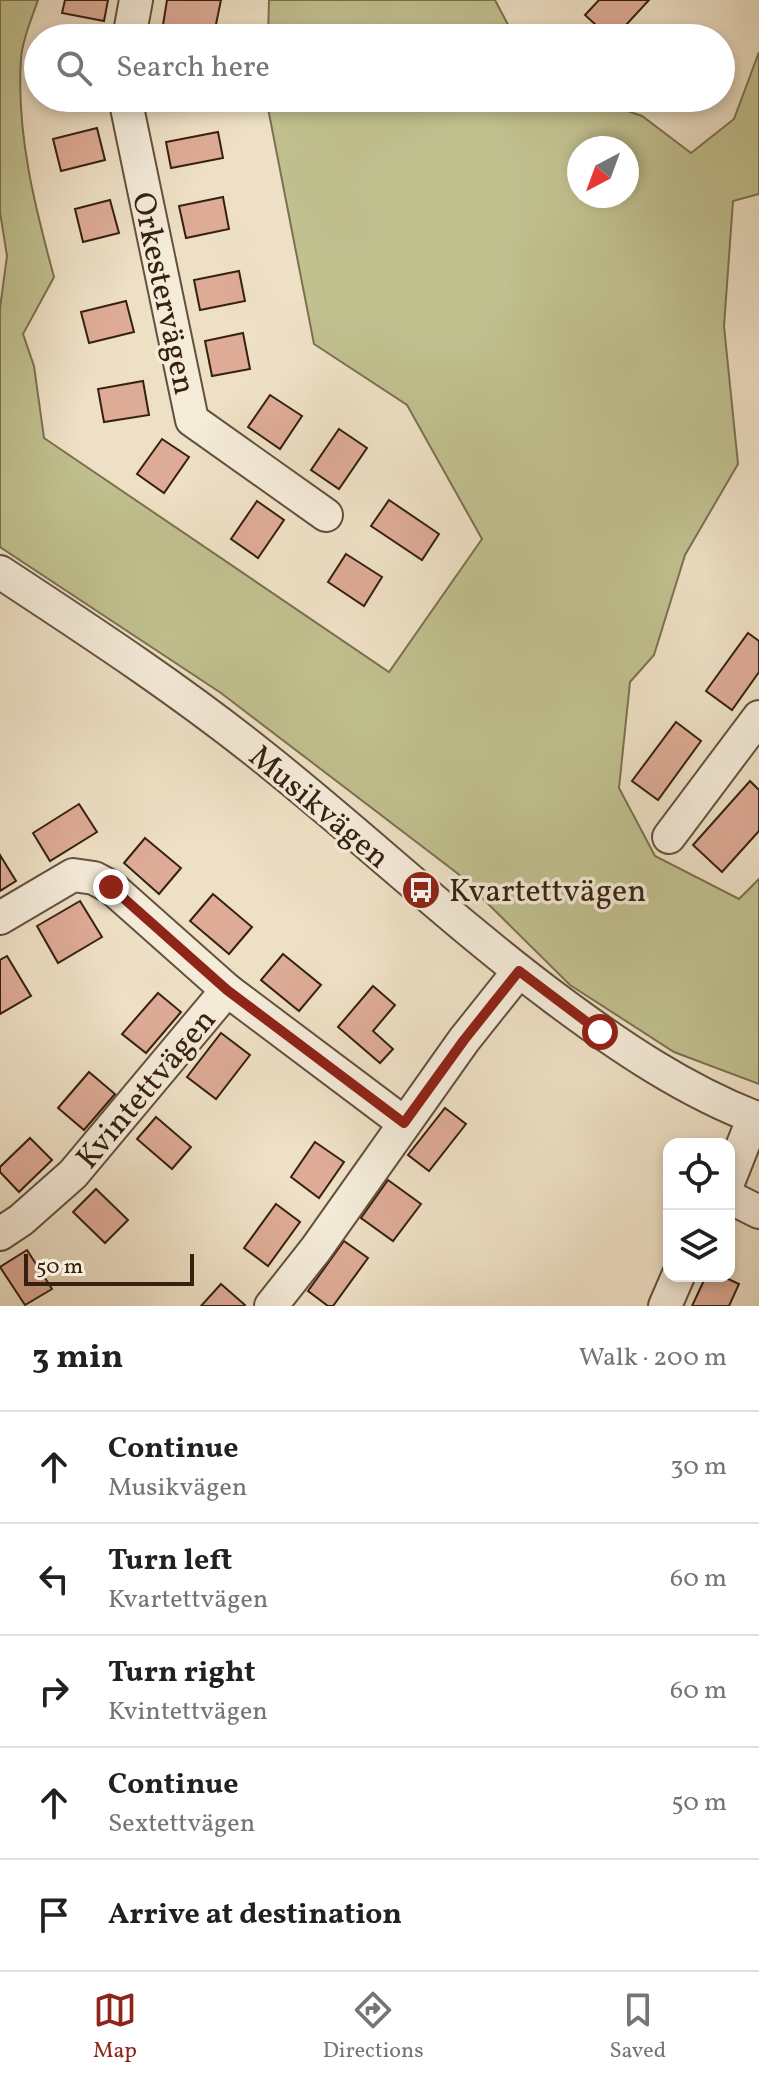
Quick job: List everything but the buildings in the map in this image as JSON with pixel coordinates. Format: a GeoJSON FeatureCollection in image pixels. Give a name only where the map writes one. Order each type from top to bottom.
{"type":"FeatureCollection","features":[{"type":"Feature","properties":{"kind":"street"},"geometry":{"type":"LineString","coordinates":[[132,24],[136,0]]}},
{"type":"Feature","properties":{"kind":"street","name":"Orkestervägen"},"geometry":{"type":"LineString","coordinates":[[128,112],[192,420],[326,515]]}},
{"type":"Feature","properties":{"kind":"street","name":"Musikvägen"},"geometry":{"type":"LineString","coordinates":[[0,572],[150,671],[272,764],[519,971],[600,1032],[706,1097],[756,1118]]}},
{"type":"Feature","properties":{"kind":"street"},"geometry":{"type":"LineString","coordinates":[[669,837],[759,717]]}},
{"type":"Feature","properties":{"kind":"street"},"geometry":{"type":"LineString","coordinates":[[0,918],[73,875],[94,878],[111,887],[227,990]]}},
{"type":"Feature","properties":{"kind":"street"},"geometry":{"type":"LineString","coordinates":[[271,1306],[316,1249],[464,1040],[519,971]]}},
{"type":"Feature","properties":{"kind":"street","name":"Kvintettvägen"},"geometry":{"type":"LineString","coordinates":[[0,1234],[21,1220],[73,1174],[227,990],[404,1123]]}},
{"type":"Feature","properties":{"kind":"street"},"geometry":{"type":"LineString","coordinates":[[735,1166],[756,1118]]}},
{"type":"Feature","properties":{"kind":"street"},"geometry":{"type":"LineString","coordinates":[[735,1200],[759,1212]]}},
{"type":"Feature","properties":{"kind":"street"},"geometry":{"type":"LineString","coordinates":[[665,1306],[675,1282]]}},
{"type":"Feature","properties":{"kind":"shaded area"},"geometry":{"type":"Polygon","coordinates":[[[0,0],[38,0],[30,24],[24,24],[21,114],[34,197],[54,277],[23,334],[34,366],[44,438],[389,672],[482,539],[407,405],[314,344],[269,112],[630,112],[642,116],[691,153],[734,119],[759,52],[759,194],[733,201],[724,326],[738,464],[685,555],[654,655],[630,682],[619,788],[655,856],[739,899],[759,879],[759,1084],[674,1052],[570,985],[457,873],[221,693],[0,547],[0,308],[7,256],[0,212],[0,0]]]}},
{"type":"Feature","properties":{"kind":"shaded area"},"geometry":{"type":"Polygon","coordinates":[[[269,0],[495,0],[508,24],[268,24],[269,0]]]}},
{"type":"Feature","properties":{"kind":"place","name":"Kvartettvägen"},"geometry":{"type":"Point","coordinates":[421,890]}},
{"type":"Feature","properties":{"kind":"route"},"geometry":{"type":"LineString","coordinates":[[111,887],[227,990],[404,1123],[519,971],[600,1032]]}}]}
